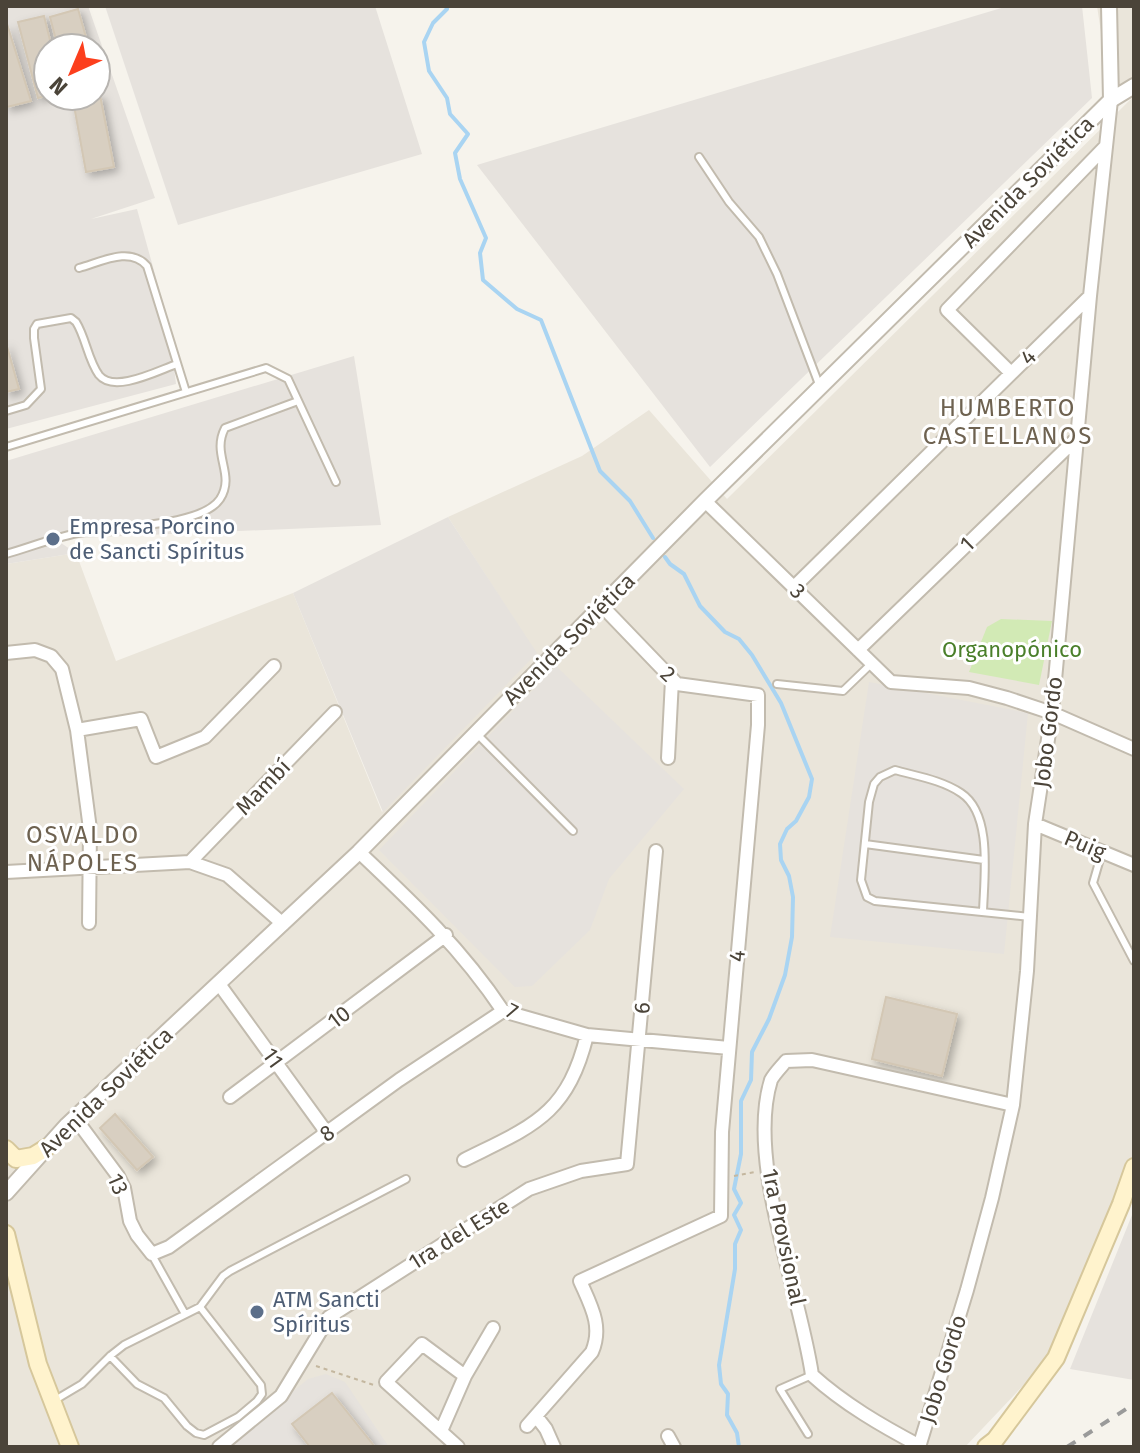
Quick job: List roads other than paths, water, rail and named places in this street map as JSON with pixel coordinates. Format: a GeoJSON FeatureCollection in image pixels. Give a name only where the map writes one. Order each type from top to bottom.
{"type":"FeatureCollection","features":[{"type":"Feature","properties":{"kind":"main road"},"geometry":{"type":"LineString","coordinates":[[6,1149],[16,1159],[23,1160],[46,1148]]}},
{"type":"Feature","properties":{"kind":"main road"},"geometry":{"type":"LineString","coordinates":[[986,1447],[995,1440],[1056,1358],[1134,1167]]}},
{"type":"Feature","properties":{"kind":"main road"},"geometry":{"type":"LineString","coordinates":[[6,1234],[38,1364],[70,1447]]}},
{"type":"Feature","properties":{"kind":"main road"},"geometry":{"type":"LineString","coordinates":[[6,1254],[16,1280]]}},
{"type":"Feature","properties":{"kind":"street","name":"Jobo Gordo"},"geometry":{"type":"LineString","coordinates":[[919,1446],[988,1213],[1013,1105],[1035,824],[1052,713],[1111,100],[1109,6]]}},
{"type":"Feature","properties":{"kind":"street","name":"Avenida Soviética"},"geometry":{"type":"LineString","coordinates":[[6,1193],[75,1118],[359,852],[705,501],[1111,100],[1134,86]]}},
{"type":"Feature","properties":{"kind":"street"},"geometry":{"type":"LineString","coordinates":[[1011,373],[947,310],[1106,146]]}},
{"type":"Feature","properties":{"kind":"street","name":"4"},"geometry":{"type":"LineString","coordinates":[[794,587],[1090,296]]}},
{"type":"Feature","properties":{"kind":"street","name":"1"},"geometry":{"type":"LineString","coordinates":[[858,650],[1076,439]]}},
{"type":"Feature","properties":{"kind":"street","name":"3"},"geometry":{"type":"LineString","coordinates":[[705,501],[891,682],[969,688],[1052,713]]}},
{"type":"Feature","properties":{"kind":"street","name":"2"},"geometry":{"type":"LineString","coordinates":[[602,606],[677,684],[758,695]]}},
{"type":"Feature","properties":{"kind":"street"},"geometry":{"type":"LineString","coordinates":[[6,653],[35,650],[51,656],[62,669],[77,730],[90,829],[89,923]]}},
{"type":"Feature","properties":{"kind":"street"},"geometry":{"type":"LineString","coordinates":[[77,730],[141,719],[156,757],[205,737],[274,666]]}},
{"type":"Feature","properties":{"kind":"street"},"geometry":{"type":"LineString","coordinates":[[668,758],[672,680]]}},
{"type":"Feature","properties":{"kind":"street","name":"4"},"geometry":{"type":"LineString","coordinates":[[554,1447],[546,1429],[532,1421],[592,1352],[598,1340],[598,1323],[580,1281],[721,1216],[722,1132],[758,725],[758,695]]}},
{"type":"Feature","properties":{"kind":"street","name":"Mambí"},"geometry":{"type":"LineString","coordinates":[[190,862],[335,712]]}},
{"type":"Feature","properties":{"kind":"street"},"geometry":{"type":"LineString","coordinates":[[1052,713],[1134,749]]}},
{"type":"Feature","properties":{"kind":"street","name":"Puig"},"geometry":{"type":"LineString","coordinates":[[1035,824],[1134,865]]}},
{"type":"Feature","properties":{"kind":"street","name":"6"},"geometry":{"type":"LineString","coordinates":[[627,1164],[656,851]]}},
{"type":"Feature","properties":{"kind":"street","name":"7"},"geometry":{"type":"LineString","coordinates":[[359,852],[446,935],[503,1011],[587,1035],[729,1048]]}},
{"type":"Feature","properties":{"kind":"street"},"geometry":{"type":"LineString","coordinates":[[6,872],[190,862],[227,875],[283,924]]}},
{"type":"Feature","properties":{"kind":"street","name":"10"},"geometry":{"type":"LineString","coordinates":[[230,1097],[446,935]]}},
{"type":"Feature","properties":{"kind":"street","name":"11"},"geometry":{"type":"LineString","coordinates":[[219,984],[327,1133]]}},
{"type":"Feature","properties":{"kind":"street","name":"8"},"geometry":{"type":"LineString","coordinates":[[152,1254],[169,1247],[399,1080],[503,1011]]}},
{"type":"Feature","properties":{"kind":"street"},"geometry":{"type":"LineString","coordinates":[[464,1160],[536,1123],[552,1109],[580,1066],[587,1035]]}},
{"type":"Feature","properties":{"kind":"street","name":"1ra Provsional"},"geometry":{"type":"LineString","coordinates":[[812,1375],[767,1172],[766,1118],[772,1078],[786,1061],[812,1060],[1013,1105]]}},
{"type":"Feature","properties":{"kind":"street","name":"13"},"geometry":{"type":"LineString","coordinates":[[75,1118],[118,1176],[124,1188],[130,1221],[152,1254]]}},
{"type":"Feature","properties":{"kind":"street","name":"1ra del Este"},"geometry":{"type":"LineString","coordinates":[[219,1447],[281,1396],[329,1317],[529,1189],[581,1171],[627,1164]]}},
{"type":"Feature","properties":{"kind":"street"},"geometry":{"type":"LineString","coordinates":[[441,1431],[465,1376],[493,1328]]}},
{"type":"Feature","properties":{"kind":"street"},"geometry":{"type":"LineString","coordinates":[[458,1447],[386,1382],[422,1344],[465,1376]]}},
{"type":"Feature","properties":{"kind":"street"},"geometry":{"type":"LineString","coordinates":[[812,1375],[830,1392],[919,1446]]}},
{"type":"Feature","properties":{"kind":"lane"},"geometry":{"type":"LineString","coordinates":[[699,157],[729,202],[759,237],[777,274],[820,387]]}},
{"type":"Feature","properties":{"kind":"lane"},"geometry":{"type":"LineString","coordinates":[[79,268],[129,255],[140,258],[147,266],[186,392]]}},
{"type":"Feature","properties":{"kind":"lane"},"geometry":{"type":"LineString","coordinates":[[6,411],[26,405],[41,389],[34,338],[37,324],[71,318],[76,322],[99,375],[108,382],[120,384],[177,364]]}},
{"type":"Feature","properties":{"kind":"lane"},"geometry":{"type":"LineString","coordinates":[[6,447],[266,368],[288,379],[336,482]]}},
{"type":"Feature","properties":{"kind":"lane"},"geometry":{"type":"LineString","coordinates":[[6,554],[81,532],[184,518],[210,509],[227,484],[219,441],[225,428],[237,421],[298,401]]}},
{"type":"Feature","properties":{"kind":"lane"},"geometry":{"type":"LineString","coordinates":[[777,684],[843,691],[871,664]]}},
{"type":"Feature","properties":{"kind":"lane"},"geometry":{"type":"LineString","coordinates":[[476,733],[573,831]]}},
{"type":"Feature","properties":{"kind":"lane"},"geometry":{"type":"LineString","coordinates":[[983,912],[984,860],[980,817],[969,799],[945,785],[895,770],[888,771],[874,784],[861,880],[867,897],[875,901],[1030,917]]}},
{"type":"Feature","properties":{"kind":"lane"},"geometry":{"type":"LineString","coordinates":[[865,844],[984,860]]}},
{"type":"Feature","properties":{"kind":"lane"},"geometry":{"type":"LineString","coordinates":[[1102,852],[1093,883],[1134,961]]}},
{"type":"Feature","properties":{"kind":"lane"},"geometry":{"type":"LineString","coordinates":[[52,1401],[82,1384],[124,1345],[200,1307],[223,1276],[246,1261],[406,1179]]}},
{"type":"Feature","properties":{"kind":"lane"},"geometry":{"type":"LineString","coordinates":[[152,1254],[185,1314]]}},
{"type":"Feature","properties":{"kind":"lane"},"geometry":{"type":"LineString","coordinates":[[110,1356],[137,1384],[164,1398],[196,1433],[204,1435],[213,1432],[238,1417],[262,1394],[261,1385],[200,1307]]}},
{"type":"Feature","properties":{"kind":"lane"},"geometry":{"type":"LineString","coordinates":[[808,1434],[780,1389],[812,1375]]}},
{"type":"Feature","properties":{"kind":"waterway"},"geometry":{"type":"LineString","coordinates":[[446,6],[447,9],[433,23],[424,42],[429,71],[447,98],[450,114],[468,134],[455,153],[460,179],[486,238],[480,253],[483,280],[517,309],[541,320],[600,471],[630,501],[653,538]]}},
{"type":"Feature","properties":{"kind":"waterway"},"geometry":{"type":"LineString","coordinates":[[665,557],[684,574],[700,606],[725,632],[739,639],[752,655],[781,703],[812,779],[809,797],[780,844],[781,860],[789,876],[793,897],[792,937],[785,975],[769,1019],[752,1052],[751,1080],[741,1101],[741,1154],[734,1189],[741,1203],[734,1215],[741,1230],[735,1244],[735,1269],[719,1365],[721,1384],[728,1394],[727,1415],[737,1433],[739,1447]]}},
{"type":"Feature","properties":{"kind":"railway"},"geometry":{"type":"LineString","coordinates":[[1067,1447],[1134,1404]]}},
{"type":"Feature","properties":{"kind":"place","name":"Empresa Porcino de Sancti Spíritus"},"geometry":{"type":"Point","coordinates":[53,539]}},
{"type":"Feature","properties":{"kind":"place","name":"ATM Sancti Spíritus"},"geometry":{"type":"Point","coordinates":[257,1312]}},
{"type":"Feature","properties":{"kind":"district","name":"HUMBERTO CASTELLANOS"},"geometry":{"type":"Point","coordinates":[1008,422]}},
{"type":"Feature","properties":{"kind":"district","name":"OSVALDO NÁPOLES"},"geometry":{"type":"Point","coordinates":[83,849]}},
{"type":"Feature","properties":{"kind":"park label","name":"Organopónico"},"geometry":{"type":"Point","coordinates":[1012,649]}}]}
